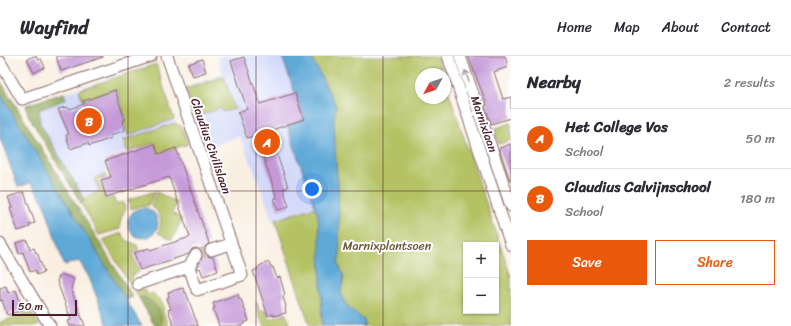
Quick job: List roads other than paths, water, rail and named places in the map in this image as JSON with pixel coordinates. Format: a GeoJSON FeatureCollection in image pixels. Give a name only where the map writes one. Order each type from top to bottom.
{"type":"FeatureCollection","features":[{"type":"Feature","properties":{"kind":"street","name":"Claudius Civilislaan"},"geometry":{"type":"LineString","coordinates":[[167,56],[242,275],[197,290],[189,266]]}},
{"type":"Feature","properties":{"kind":"street","name":"Marnixlaan"},"geometry":{"type":"LineString","coordinates":[[448,56],[511,245]]}},
{"type":"Feature","properties":{"kind":"street","name":"Marnixlaan"},"geometry":{"type":"LineString","coordinates":[[460,56],[511,206]]}},
{"type":"Feature","properties":{"kind":"street"},"geometry":{"type":"LineString","coordinates":[[0,62],[22,99],[143,57]]}},
{"type":"Feature","properties":{"kind":"street"},"geometry":{"type":"LineString","coordinates":[[0,244],[50,326]]}},
{"type":"Feature","properties":{"kind":"street"},"geometry":{"type":"LineString","coordinates":[[211,250],[231,244]]}},
{"type":"Feature","properties":{"kind":"street"},"geometry":{"type":"LineString","coordinates":[[138,284],[189,266],[196,255]]}},
{"type":"Feature","properties":{"kind":"water"},"geometry":{"type":"Polygon","coordinates":[[[282,56],[311,56],[336,106],[334,120],[338,183],[340,255],[338,263],[344,277],[341,292],[346,305],[365,321],[364,326],[322,326],[318,216],[287,125],[304,119],[282,56]]]}},
{"type":"Feature","properties":{"kind":"water"},"geometry":{"type":"Polygon","coordinates":[[[0,93],[142,326],[108,326],[89,277],[79,261],[64,265],[44,203],[31,183],[18,187],[0,138],[0,93]]]}},
{"type":"Feature","properties":{"kind":"water"},"geometry":{"type":"Polygon","coordinates":[[[143,208],[149,209],[157,217],[157,229],[149,237],[143,238],[137,237],[129,229],[128,223],[129,217],[137,209],[143,208]]]}},
{"type":"Feature","properties":{"kind":"tunnel"},"geometry":{"type":"LineString","coordinates":[[196,255],[211,250]]}},
{"type":"Feature","properties":{"kind":"place","name":"Claudius Calvijnschool"},"geometry":{"type":"Point","coordinates":[89,121]}},
{"type":"Feature","properties":{"kind":"place","name":"Het College Vos"},"geometry":{"type":"Point","coordinates":[267,142]}},
{"type":"Feature","properties":{"kind":"park label","name":"Marnixplantsoen"},"geometry":{"type":"Point","coordinates":[387,246]}}]}
